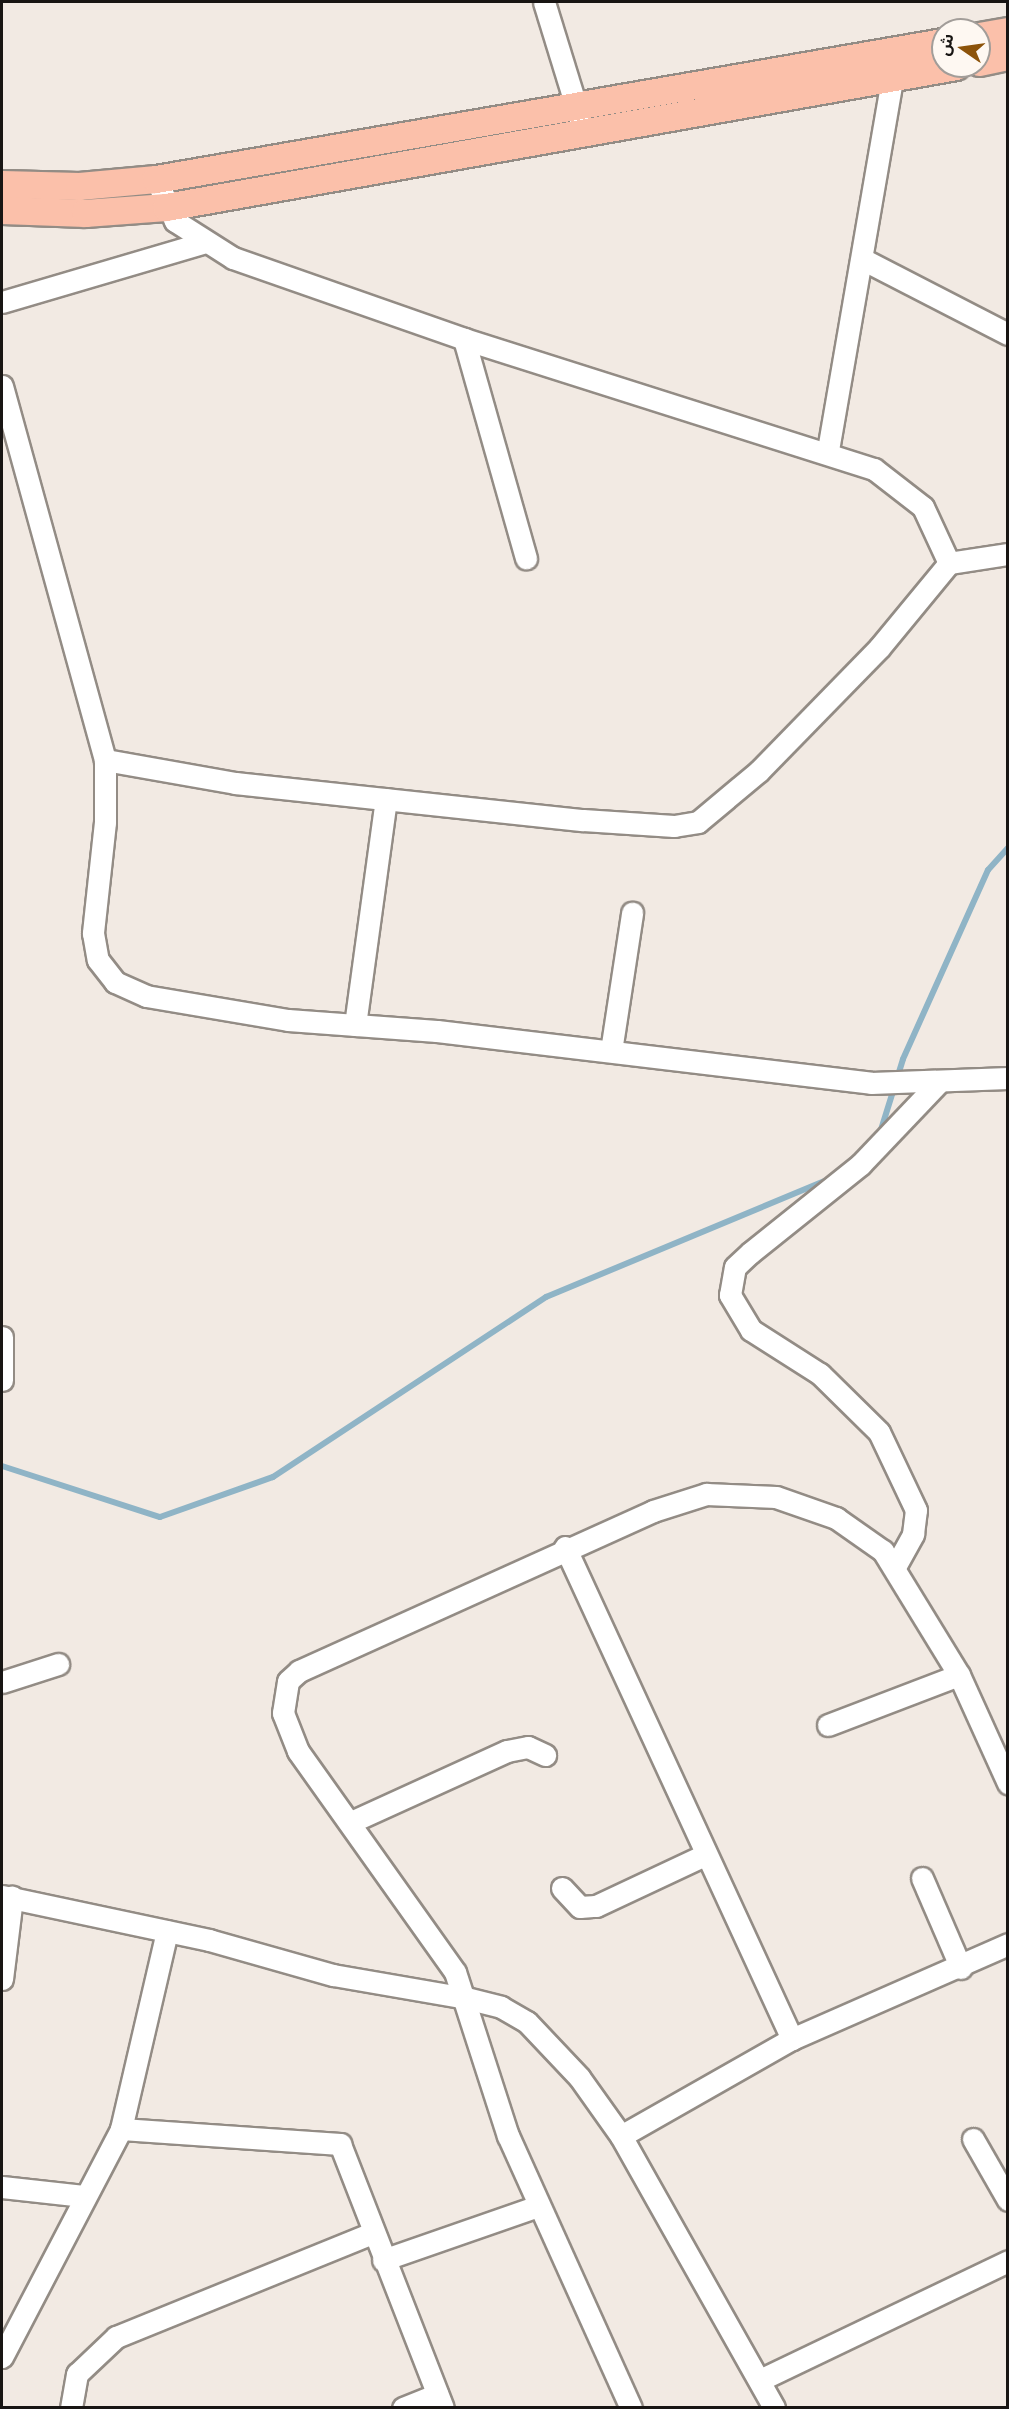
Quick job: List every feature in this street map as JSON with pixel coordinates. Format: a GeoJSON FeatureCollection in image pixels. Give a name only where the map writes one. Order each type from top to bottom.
{"type":"FeatureCollection","features":[{"type":"Feature","properties":{"kind":"main road"},"geometry":{"type":"LineString","coordinates":[[991,34],[1008,31]]}},
{"type":"Feature","properties":{"kind":"main road"},"geometry":{"type":"LineString","coordinates":[[2,184],[79,186],[156,179],[575,104],[931,44]]}},
{"type":"Feature","properties":{"kind":"main road"},"geometry":{"type":"LineString","coordinates":[[991,60],[1008,57]]}},
{"type":"Feature","properties":{"kind":"main road"},"geometry":{"type":"LineString","coordinates":[[2,210],[85,213],[166,207],[931,71]]}},
{"type":"Feature","properties":{"kind":"street"},"geometry":{"type":"LineString","coordinates":[[544,2],[583,131]]}},
{"type":"Feature","properties":{"kind":"street"},"geometry":{"type":"LineString","coordinates":[[828,450],[864,260],[892,78]]}},
{"type":"Feature","properties":{"kind":"street"},"geometry":{"type":"LineString","coordinates":[[156,179],[166,207],[202,243],[464,339],[828,450],[874,469],[903,489],[923,507],[949,563]]}},
{"type":"Feature","properties":{"kind":"street"},"geometry":{"type":"LineString","coordinates":[[2,302],[202,243]]}},
{"type":"Feature","properties":{"kind":"street"},"geometry":{"type":"LineString","coordinates":[[864,260],[1008,334]]}},
{"type":"Feature","properties":{"kind":"street"},"geometry":{"type":"LineString","coordinates":[[464,339],[526,558]]}},
{"type":"Feature","properties":{"kind":"street"},"geometry":{"type":"LineString","coordinates":[[2,386],[105,760],[105,822],[93,933],[106,975],[126,989],[168,1001],[355,1025],[611,1051],[871,1083],[1008,1078]]}},
{"type":"Feature","properties":{"kind":"street"},"geometry":{"type":"LineString","coordinates":[[105,760],[234,783],[386,799],[637,825],[698,822],[759,771],[871,656],[949,563],[1008,554]]}},
{"type":"Feature","properties":{"kind":"street"},"geometry":{"type":"LineString","coordinates":[[355,1025],[386,799]]}},
{"type":"Feature","properties":{"kind":"street"},"geometry":{"type":"LineString","coordinates":[[611,1051],[632,913]]}},
{"type":"Feature","properties":{"kind":"street"},"geometry":{"type":"LineString","coordinates":[[895,1567],[913,1534],[916,1510],[879,1432],[820,1374],[751,1330],[730,1295],[735,1267],[750,1252],[861,1164],[939,1082]]}},
{"type":"Feature","properties":{"kind":"street"},"geometry":{"type":"LineString","coordinates":[[2,1337],[2,1380]]}},
{"type":"Feature","properties":{"kind":"street"},"geometry":{"type":"LineString","coordinates":[[632,2408],[538,2206],[486,2076],[466,1998],[429,1930],[291,1738],[282,1699],[288,1681],[299,1671],[565,1547],[686,1500],[743,1493],[776,1497],[836,1518],[883,1551],[895,1567],[959,1675],[1008,1783]]}},
{"type":"Feature","properties":{"kind":"street"},"geometry":{"type":"LineString","coordinates":[[565,1547],[705,1855],[792,2039]]}},
{"type":"Feature","properties":{"kind":"street"},"geometry":{"type":"LineString","coordinates":[[2,1682],[58,1664]]}},
{"type":"Feature","properties":{"kind":"street"},"geometry":{"type":"LineString","coordinates":[[828,1725],[959,1675]]}},
{"type":"Feature","properties":{"kind":"street"},"geometry":{"type":"LineString","coordinates":[[351,1822],[507,1751],[528,1747],[545,1755]]}},
{"type":"Feature","properties":{"kind":"street"},"geometry":{"type":"LineString","coordinates":[[562,1887],[580,1907],[596,1906],[705,1855]]}},
{"type":"Feature","properties":{"kind":"street"},"geometry":{"type":"LineString","coordinates":[[922,1878],[961,1968]]}},
{"type":"Feature","properties":{"kind":"street"},"geometry":{"type":"LineString","coordinates":[[2,1979],[7,1897],[168,1931],[333,1975],[466,1998],[501,2007],[527,2022],[579,2077],[621,2136],[774,2408]]}},
{"type":"Feature","properties":{"kind":"street"},"geometry":{"type":"LineString","coordinates":[[2,2357],[84,2196],[121,2129],[168,1931]]}},
{"type":"Feature","properties":{"kind":"street"},"geometry":{"type":"LineString","coordinates":[[621,2136],[792,2039],[961,1968],[1008,1944]]}},
{"type":"Feature","properties":{"kind":"street"},"geometry":{"type":"LineString","coordinates":[[121,2129],[337,2143],[440,2401],[403,2408]]}},
{"type":"Feature","properties":{"kind":"street"},"geometry":{"type":"LineString","coordinates":[[972,2139],[1008,2200]]}},
{"type":"Feature","properties":{"kind":"street"},"geometry":{"type":"LineString","coordinates":[[2,2187],[84,2196]]}},
{"type":"Feature","properties":{"kind":"street"},"geometry":{"type":"LineString","coordinates":[[383,2260],[538,2206]]}},
{"type":"Feature","properties":{"kind":"street"},"geometry":{"type":"LineString","coordinates":[[71,2408],[76,2374],[116,2337],[372,2233]]}},
{"type":"Feature","properties":{"kind":"street"},"geometry":{"type":"LineString","coordinates":[[760,2380],[1008,2261]]}},
{"type":"Feature","properties":{"kind":"waterway"},"geometry":{"type":"LineString","coordinates":[[880,1133],[903,1059],[988,870],[1008,848]]}},
{"type":"Feature","properties":{"kind":"waterway"},"geometry":{"type":"LineString","coordinates":[[2,1466],[160,1517],[273,1477],[546,1297],[824,1181]]}}]}
